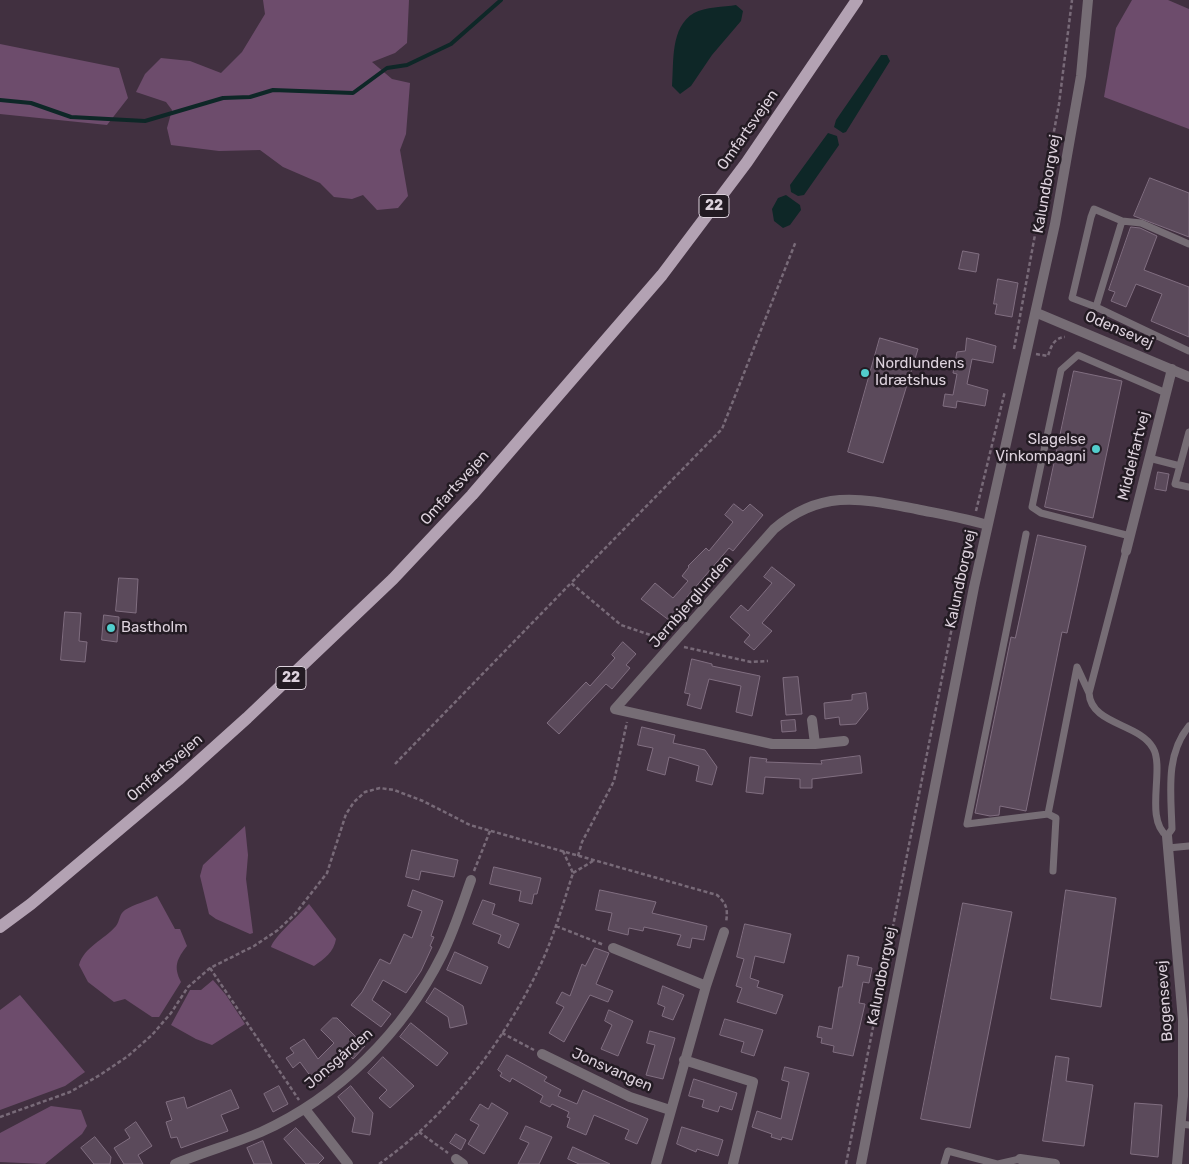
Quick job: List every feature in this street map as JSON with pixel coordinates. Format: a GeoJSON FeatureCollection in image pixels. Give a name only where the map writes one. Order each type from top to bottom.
{"type":"FeatureCollection","features":[{"type":"Feature","properties":{"kind":"main road","name":"Omfartsvejen"},"geometry":{"type":"LineString","coordinates":[[0,927],[126,824],[247,718],[393,579],[472,495],[662,275],[747,162],[857,0]]}},
{"type":"Feature","properties":{"kind":"street","name":"Kalundborgvej"},"geometry":{"type":"LineString","coordinates":[[861,1164],[987,525],[1037,313],[1074,122],[1081,76],[1088,0]]}},
{"type":"Feature","properties":{"kind":"street","name":"Odensevej"},"geometry":{"type":"LineString","coordinates":[[1037,313],[1189,377]]}},
{"type":"Feature","properties":{"kind":"street","name":"Middelfartvej"},"geometry":{"type":"LineString","coordinates":[[1126,551],[1172,369]]}},
{"type":"Feature","properties":{"kind":"street","name":"Jernbjerglunden"},"geometry":{"type":"LineString","coordinates":[[628,713],[615,709],[774,529],[789,516],[809,505],[844,498],[874,500],[987,525]]}},
{"type":"Feature","properties":{"kind":"street"},"geometry":{"type":"LineString","coordinates":[[628,713],[772,744],[815,744],[844,741]]}},
{"type":"Feature","properties":{"kind":"street"},"geometry":{"type":"LineString","coordinates":[[812,720],[815,744]]}},
{"type":"Feature","properties":{"kind":"street","name":"Bogensevej"},"geometry":{"type":"LineString","coordinates":[[1167,836],[1185,1008],[1185,1125],[1177,1164]]}},
{"type":"Feature","properties":{"kind":"street","name":"Jonsgården"},"geometry":{"type":"LineString","coordinates":[[175,1164],[260,1132],[305,1109],[349,1075],[383,1042],[416,1000],[442,954],[471,880]]}},
{"type":"Feature","properties":{"kind":"street","name":"Jonsvangen"},"geometry":{"type":"LineString","coordinates":[[656,1164],[684,1060],[724,932]]}},
{"type":"Feature","properties":{"kind":"street"},"geometry":{"type":"LineString","coordinates":[[613,948],[706,986]]}},
{"type":"Feature","properties":{"kind":"street","name":"Jonsvangen"},"geometry":{"type":"LineString","coordinates":[[542,1054],[630,1097],[670,1110]]}},
{"type":"Feature","properties":{"kind":"street"},"geometry":{"type":"LineString","coordinates":[[684,1060],[753,1082],[733,1164]]}},
{"type":"Feature","properties":{"kind":"street"},"geometry":{"type":"LineString","coordinates":[[305,1109],[348,1164]]}},
{"type":"Feature","properties":{"kind":"street"},"geometry":{"type":"LineString","coordinates":[[1020,1159],[1055,1164]]}},
{"type":"Feature","properties":{"kind":"lane"},"geometry":{"type":"LineString","coordinates":[[1189,244],[1141,223],[1122,221],[1094,209],[1072,298],[1096,307],[1189,351]]}},
{"type":"Feature","properties":{"kind":"lane"},"geometry":{"type":"LineString","coordinates":[[1096,307],[1122,221]]}},
{"type":"Feature","properties":{"kind":"lane"},"geometry":{"type":"LineString","coordinates":[[1130,536],[1041,512],[1032,507],[1061,370],[1078,355],[1166,393]]}},
{"type":"Feature","properties":{"kind":"lane"},"geometry":{"type":"LineString","coordinates":[[1189,432],[1175,484],[1189,487]]}},
{"type":"Feature","properties":{"kind":"lane"},"geometry":{"type":"LineString","coordinates":[[1149,458],[1180,466]]}},
{"type":"Feature","properties":{"kind":"lane"},"geometry":{"type":"LineString","coordinates":[[1026,534],[968,824],[1048,814],[1056,818],[1054,871]]}},
{"type":"Feature","properties":{"kind":"lane"},"geometry":{"type":"LineString","coordinates":[[1089,693],[1126,551]]}},
{"type":"Feature","properties":{"kind":"lane"},"geometry":{"type":"LineString","coordinates":[[1048,814],[1077,667],[1089,693],[1092,707],[1144,738],[1154,750],[1156,819],[1162,833],[1167,836],[1172,829],[1170,774],[1175,752],[1189,726]]}},
{"type":"Feature","properties":{"kind":"lane"},"geometry":{"type":"LineString","coordinates":[[1168,848],[1189,846]]}},
{"type":"Feature","properties":{"kind":"lane"},"geometry":{"type":"LineString","coordinates":[[944,1164],[948,1151],[997,1164],[1020,1159]]}},
{"type":"Feature","properties":{"kind":"path"},"geometry":{"type":"LineString","coordinates":[[1014,351],[1059,104],[1072,0]]}},
{"type":"Feature","properties":{"kind":"path"},"geometry":{"type":"LineString","coordinates":[[395,764],[722,429],[796,242]]}},
{"type":"Feature","properties":{"kind":"path"},"geometry":{"type":"LineString","coordinates":[[846,1164],[973,521],[1007,383]]}},
{"type":"Feature","properties":{"kind":"path"},"geometry":{"type":"LineString","coordinates":[[571,583],[621,625],[674,644],[726,658],[751,662],[768,660]]}},
{"type":"Feature","properties":{"kind":"path"},"geometry":{"type":"LineString","coordinates":[[578,856],[582,842],[614,781],[628,713]]}},
{"type":"Feature","properties":{"kind":"path"},"geometry":{"type":"LineString","coordinates":[[0,1117],[70,1092],[128,1056],[152,1035],[171,1013],[188,987],[210,968],[254,946],[278,930],[295,914],[327,873],[346,814],[354,802],[366,792],[380,788],[394,790],[423,801],[470,825],[716,895],[725,902],[728,911],[724,932]]}},
{"type":"Feature","properties":{"kind":"path"},"geometry":{"type":"LineString","coordinates":[[471,880],[490,831]]}},
{"type":"Feature","properties":{"kind":"path"},"geometry":{"type":"LineString","coordinates":[[563,851],[573,873]]}},
{"type":"Feature","properties":{"kind":"path"},"geometry":{"type":"LineString","coordinates":[[379,1164],[406,1145],[481,1064],[502,1033],[540,966],[556,926],[573,873],[594,860]]}},
{"type":"Feature","properties":{"kind":"path"},"geometry":{"type":"LineString","coordinates":[[556,926],[613,948]]}},
{"type":"Feature","properties":{"kind":"path"},"geometry":{"type":"LineString","coordinates":[[210,968],[260,1039],[305,1109]]}},
{"type":"Feature","properties":{"kind":"path"},"geometry":{"type":"LineString","coordinates":[[502,1033],[542,1054]]}},
{"type":"Feature","properties":{"kind":"path"},"geometry":{"type":"LineString","coordinates":[[418,1132],[459,1162]]}},
{"type":"Feature","properties":{"kind":"shaded area"},"geometry":{"type":"Polygon","coordinates":[[[263,0],[409,0],[407,43],[395,53],[372,62],[392,79],[410,83],[406,134],[400,150],[408,196],[398,208],[377,210],[363,195],[352,199],[334,197],[320,183],[283,167],[260,150],[219,151],[171,145],[167,128],[172,110],[166,102],[136,92],[145,74],[161,58],[190,61],[221,73],[242,52],[265,14],[263,0]]]}},
{"type":"Feature","properties":{"kind":"shaded area"},"geometry":{"type":"Polygon","coordinates":[[[1132,0],[1168,0],[1189,9],[1189,129],[1104,97],[1116,28],[1132,0]]]}},
{"type":"Feature","properties":{"kind":"shaded area"},"geometry":{"type":"Polygon","coordinates":[[[736,5],[743,11],[741,21],[712,55],[691,86],[680,94],[672,86],[674,56],[677,36],[686,19],[698,11],[736,5]]]}},
{"type":"Feature","properties":{"kind":"shaded area"},"geometry":{"type":"Polygon","coordinates":[[[0,44],[119,68],[128,98],[107,125],[0,114],[0,44]]]}},
{"type":"Feature","properties":{"kind":"shaded area"},"geometry":{"type":"Polygon","coordinates":[[[881,55],[887,55],[890,61],[846,132],[843,133],[834,127],[836,120],[881,55]]]}},
{"type":"Feature","properties":{"kind":"shaded area"},"geometry":{"type":"Polygon","coordinates":[[[828,133],[837,136],[839,145],[804,195],[798,196],[791,192],[790,185],[828,133]]]}},
{"type":"Feature","properties":{"kind":"shaded area"},"geometry":{"type":"Polygon","coordinates":[[[786,195],[800,205],[801,210],[790,225],[783,228],[774,221],[772,209],[778,198],[786,195]]]}},
{"type":"Feature","properties":{"kind":"shaded area"},"geometry":{"type":"Polygon","coordinates":[[[245,826],[248,855],[246,879],[253,933],[250,934],[209,914],[200,876],[203,865],[245,826]]]}},
{"type":"Feature","properties":{"kind":"shaded area"},"geometry":{"type":"Polygon","coordinates":[[[157,896],[175,929],[180,929],[187,946],[177,963],[177,971],[181,982],[159,1017],[152,1017],[125,999],[114,1002],[88,982],[79,965],[85,953],[116,926],[125,910],[157,896]]]}},
{"type":"Feature","properties":{"kind":"shaded area"},"geometry":{"type":"Polygon","coordinates":[[[309,904],[336,939],[331,951],[314,966],[271,947],[282,932],[309,904]]]}},
{"type":"Feature","properties":{"kind":"shaded area"},"geometry":{"type":"Polygon","coordinates":[[[213,980],[226,995],[245,1024],[212,1045],[196,1039],[171,1025],[190,990],[201,990],[213,980]]]}},
{"type":"Feature","properties":{"kind":"shaded area"},"geometry":{"type":"Polygon","coordinates":[[[20,995],[85,1072],[65,1086],[0,1110],[0,1010],[20,995]]]}},
{"type":"Feature","properties":{"kind":"shaded area"},"geometry":{"type":"Polygon","coordinates":[[[51,1106],[81,1110],[87,1126],[82,1134],[45,1164],[0,1162],[0,1133],[51,1106]]]}},
{"type":"Feature","properties":{"kind":"building"},"geometry":{"type":"Polygon","coordinates":[[[1150,178],[1189,193],[1189,237],[1134,216],[1150,178]]]}},
{"type":"Feature","properties":{"kind":"building"},"geometry":{"type":"Polygon","coordinates":[[[1131,227],[1140,228],[1157,236],[1144,270],[1189,287],[1189,337],[1151,321],[1162,294],[1136,284],[1126,307],[1111,301],[1115,292],[1109,290],[1131,227]]]}},
{"type":"Feature","properties":{"kind":"building"},"geometry":{"type":"Polygon","coordinates":[[[963,251],[979,254],[976,272],[959,269],[963,251]]]}},
{"type":"Feature","properties":{"kind":"building"},"geometry":{"type":"Polygon","coordinates":[[[998,279],[1018,283],[1012,317],[995,314],[997,304],[994,304],[998,279]]]}},
{"type":"Feature","properties":{"kind":"building"},"geometry":{"type":"Polygon","coordinates":[[[880,338],[918,349],[883,463],[848,452],[880,338]]]}},
{"type":"Feature","properties":{"kind":"building"},"geometry":{"type":"Polygon","coordinates":[[[967,338],[996,346],[993,363],[972,359],[967,384],[988,390],[985,406],[957,401],[956,408],[943,406],[945,394],[953,395],[957,374],[953,373],[957,352],[965,351],[967,338]]]}},
{"type":"Feature","properties":{"kind":"building"},"geometry":{"type":"Polygon","coordinates":[[[1074,371],[1122,381],[1093,518],[1045,507],[1074,371]]]}},
{"type":"Feature","properties":{"kind":"building"},"geometry":{"type":"Polygon","coordinates":[[[1158,472],[1169,474],[1166,491],[1155,489],[1158,472]]]}},
{"type":"Feature","properties":{"kind":"building"},"geometry":{"type":"Polygon","coordinates":[[[734,504],[743,511],[750,504],[763,515],[733,551],[729,548],[687,597],[693,602],[674,624],[641,599],[655,583],[673,598],[688,581],[682,576],[688,566],[706,548],[709,551],[733,522],[725,515],[734,504]]]}},
{"type":"Feature","properties":{"kind":"building"},"geometry":{"type":"Polygon","coordinates":[[[1038,535],[1086,546],[1067,633],[1062,632],[1026,811],[1000,806],[999,815],[990,816],[975,813],[1011,637],[1015,638],[1038,535]]]}},
{"type":"Feature","properties":{"kind":"building"},"geometry":{"type":"Polygon","coordinates":[[[772,567],[795,585],[762,623],[772,631],[754,650],[744,642],[750,635],[730,617],[741,605],[748,611],[772,583],[764,577],[772,567]]]}},
{"type":"Feature","properties":{"kind":"building"},"geometry":{"type":"Polygon","coordinates":[[[119,578],[138,579],[136,613],[116,611],[119,578]]]}},
{"type":"Feature","properties":{"kind":"building"},"geometry":{"type":"Polygon","coordinates":[[[65,612],[81,613],[79,641],[87,642],[85,662],[61,660],[65,612]]]}},
{"type":"Feature","properties":{"kind":"building","name":"Bastholm"},"geometry":{"type":"Polygon","coordinates":[[[104,615],[119,617],[117,642],[102,640],[104,615]]]}},
{"type":"Feature","properties":{"kind":"building"},"geometry":{"type":"Polygon","coordinates":[[[623,642],[636,654],[626,665],[630,668],[612,689],[606,684],[559,734],[547,723],[586,682],[590,686],[615,658],[612,655],[623,642]]]}},
{"type":"Feature","properties":{"kind":"building"},"geometry":{"type":"Polygon","coordinates":[[[692,659],[712,664],[712,666],[760,676],[752,716],[736,712],[741,686],[709,679],[701,709],[687,705],[690,694],[685,693],[692,659]]]}},
{"type":"Feature","properties":{"kind":"building"},"geometry":{"type":"Polygon","coordinates":[[[798,677],[802,714],[786,715],[783,678],[798,677]]]}},
{"type":"Feature","properties":{"kind":"building"},"geometry":{"type":"Polygon","coordinates":[[[866,693],[868,709],[856,724],[840,725],[839,717],[825,719],[824,703],[852,700],[852,695],[866,693]]]}},
{"type":"Feature","properties":{"kind":"building"},"geometry":{"type":"Polygon","coordinates":[[[795,720],[796,731],[782,732],[781,721],[795,720]]]}},
{"type":"Feature","properties":{"kind":"building"},"geometry":{"type":"Polygon","coordinates":[[[642,727],[675,735],[673,743],[705,750],[717,767],[712,785],[696,781],[699,766],[669,757],[665,775],[647,770],[653,748],[638,745],[642,727]]]}},
{"type":"Feature","properties":{"kind":"building"},"geometry":{"type":"Polygon","coordinates":[[[860,756],[862,773],[812,779],[812,788],[800,788],[800,779],[765,777],[763,794],[746,792],[750,757],[767,759],[766,762],[822,764],[821,761],[860,756]]]}},
{"type":"Feature","properties":{"kind":"building"},"geometry":{"type":"Polygon","coordinates":[[[412,850],[458,860],[454,877],[421,871],[419,880],[406,877],[412,850]]]}},
{"type":"Feature","properties":{"kind":"building"},"geometry":{"type":"Polygon","coordinates":[[[494,867],[541,878],[532,904],[519,901],[521,891],[490,884],[494,867]]]}},
{"type":"Feature","properties":{"kind":"building"},"geometry":{"type":"Polygon","coordinates":[[[413,890],[443,901],[431,936],[434,937],[430,946],[432,947],[421,971],[406,993],[383,980],[372,1000],[391,1014],[381,1027],[351,1005],[362,992],[380,959],[390,964],[404,934],[412,938],[422,911],[408,906],[413,890]]]}},
{"type":"Feature","properties":{"kind":"building"},"geometry":{"type":"Polygon","coordinates":[[[600,890],[656,902],[652,913],[707,926],[704,940],[692,938],[690,948],[677,945],[681,935],[644,927],[643,931],[629,928],[628,935],[608,930],[612,913],[596,910],[600,890]]]}},
{"type":"Feature","properties":{"kind":"building"},"geometry":{"type":"Polygon","coordinates":[[[1066,890],[1116,898],[1101,1007],[1051,999],[1066,890]]]}},
{"type":"Feature","properties":{"kind":"building"},"geometry":{"type":"Polygon","coordinates":[[[483,900],[495,904],[492,914],[519,924],[509,948],[498,943],[501,935],[473,924],[483,900]]]}},
{"type":"Feature","properties":{"kind":"building"},"geometry":{"type":"Polygon","coordinates":[[[963,903],[1012,912],[970,1128],[921,1119],[963,903]]]}},
{"type":"Feature","properties":{"kind":"building"},"geometry":{"type":"Polygon","coordinates":[[[745,924],[791,934],[784,963],[755,956],[750,978],[759,981],[757,987],[783,995],[776,1014],[737,1002],[742,988],[736,986],[744,959],[737,957],[745,924]]]}},
{"type":"Feature","properties":{"kind":"building"},"geometry":{"type":"Polygon","coordinates":[[[595,948],[609,953],[596,984],[613,991],[608,1002],[590,995],[564,1042],[549,1033],[564,1007],[556,1003],[562,992],[570,996],[582,964],[585,966],[595,948]]]}},
{"type":"Feature","properties":{"kind":"building"},"geometry":{"type":"Polygon","coordinates":[[[455,952],[488,967],[481,984],[447,970],[455,952]]]}},
{"type":"Feature","properties":{"kind":"building"},"geometry":{"type":"Polygon","coordinates":[[[848,955],[859,957],[857,965],[872,968],[869,983],[863,982],[859,1003],[865,1004],[853,1056],[833,1052],[834,1046],[821,1043],[822,1038],[817,1037],[819,1026],[832,1029],[839,987],[842,987],[848,955]]]}},
{"type":"Feature","properties":{"kind":"building"},"geometry":{"type":"Polygon","coordinates":[[[663,986],[684,995],[673,1020],[662,1016],[665,1007],[658,1004],[663,986]]]}},
{"type":"Feature","properties":{"kind":"building"},"geometry":{"type":"Polygon","coordinates":[[[435,988],[463,1006],[467,1024],[450,1028],[448,1017],[426,1002],[435,988]]]}},
{"type":"Feature","properties":{"kind":"building"},"geometry":{"type":"Polygon","coordinates":[[[609,1010],[633,1021],[618,1056],[601,1049],[612,1025],[605,1021],[609,1010]]]}},
{"type":"Feature","properties":{"kind":"building"},"geometry":{"type":"Polygon","coordinates":[[[333,1018],[337,1018],[365,1046],[353,1059],[345,1051],[326,1070],[330,1075],[317,1085],[300,1062],[293,1068],[286,1058],[294,1053],[290,1048],[304,1039],[318,1059],[334,1043],[321,1030],[333,1018]]]}},
{"type":"Feature","properties":{"kind":"building"},"geometry":{"type":"Polygon","coordinates":[[[725,1019],[763,1030],[754,1056],[741,1052],[744,1042],[720,1035],[725,1019]]]}},
{"type":"Feature","properties":{"kind":"building"},"geometry":{"type":"Polygon","coordinates":[[[411,1023],[448,1053],[437,1066],[400,1037],[411,1023]]]}},
{"type":"Feature","properties":{"kind":"building"},"geometry":{"type":"Polygon","coordinates":[[[650,1031],[675,1038],[663,1079],[646,1075],[655,1045],[647,1043],[650,1031]]]}},
{"type":"Feature","properties":{"kind":"building"},"geometry":{"type":"Polygon","coordinates":[[[507,1055],[547,1077],[544,1081],[561,1090],[558,1096],[577,1104],[583,1090],[648,1119],[637,1144],[625,1139],[629,1130],[594,1115],[586,1135],[567,1127],[570,1118],[567,1117],[569,1112],[552,1104],[550,1107],[540,1102],[543,1096],[512,1078],[510,1082],[500,1076],[502,1073],[498,1070],[507,1055]]]}},
{"type":"Feature","properties":{"kind":"building"},"geometry":{"type":"Polygon","coordinates":[[[1056,1056],[1069,1058],[1066,1081],[1093,1085],[1084,1146],[1043,1141],[1056,1056]]]}},
{"type":"Feature","properties":{"kind":"building"},"geometry":{"type":"Polygon","coordinates":[[[383,1057],[414,1086],[390,1108],[379,1098],[387,1090],[368,1073],[383,1057]]]}},
{"type":"Feature","properties":{"kind":"building"},"geometry":{"type":"Polygon","coordinates":[[[785,1067],[809,1073],[792,1140],[782,1137],[781,1140],[771,1137],[772,1134],[752,1127],[757,1111],[781,1119],[789,1082],[782,1080],[785,1067]]]}},
{"type":"Feature","properties":{"kind":"building"},"geometry":{"type":"Polygon","coordinates":[[[694,1079],[737,1093],[732,1110],[720,1106],[718,1112],[702,1107],[704,1100],[689,1096],[694,1079]]]}},
{"type":"Feature","properties":{"kind":"building"},"geometry":{"type":"Polygon","coordinates":[[[279,1086],[288,1104],[273,1112],[264,1094],[279,1086]]]}},
{"type":"Feature","properties":{"kind":"building"},"geometry":{"type":"Polygon","coordinates":[[[351,1086],[373,1113],[370,1135],[352,1132],[355,1118],[338,1097],[351,1086]]]}},
{"type":"Feature","properties":{"kind":"building"},"geometry":{"type":"Polygon","coordinates":[[[231,1090],[239,1108],[221,1115],[228,1131],[181,1148],[177,1137],[171,1138],[166,1122],[172,1120],[166,1102],[184,1097],[187,1108],[231,1090]]]}},
{"type":"Feature","properties":{"kind":"building"},"geometry":{"type":"Polygon","coordinates":[[[492,1103],[508,1113],[484,1154],[468,1144],[479,1125],[470,1120],[480,1104],[488,1109],[492,1103]]]}},
{"type":"Feature","properties":{"kind":"building"},"geometry":{"type":"Polygon","coordinates":[[[1135,1103],[1162,1105],[1158,1157],[1131,1154],[1135,1103]]]}},
{"type":"Feature","properties":{"kind":"building"},"geometry":{"type":"Polygon","coordinates":[[[136,1122],[152,1146],[138,1155],[143,1164],[124,1164],[114,1148],[130,1138],[125,1130],[136,1122]]]}},
{"type":"Feature","properties":{"kind":"building"},"geometry":{"type":"Polygon","coordinates":[[[526,1126],[552,1137],[539,1164],[518,1164],[529,1143],[520,1139],[526,1126]]]}},
{"type":"Feature","properties":{"kind":"building"},"geometry":{"type":"Polygon","coordinates":[[[682,1127],[723,1140],[718,1156],[697,1149],[696,1152],[677,1144],[682,1127]]]}},
{"type":"Feature","properties":{"kind":"building"},"geometry":{"type":"Polygon","coordinates":[[[296,1128],[324,1158],[318,1164],[306,1164],[284,1139],[296,1128]]]}},
{"type":"Feature","properties":{"kind":"building"},"geometry":{"type":"Polygon","coordinates":[[[456,1134],[466,1140],[461,1150],[450,1143],[456,1134]]]}},
{"type":"Feature","properties":{"kind":"building"},"geometry":{"type":"Polygon","coordinates":[[[95,1137],[111,1157],[110,1164],[94,1164],[81,1148],[95,1137]]]}},
{"type":"Feature","properties":{"kind":"building"},"geometry":{"type":"Polygon","coordinates":[[[263,1141],[272,1164],[254,1164],[247,1148],[263,1141]]]}},
{"type":"Feature","properties":{"kind":"building"},"geometry":{"type":"Polygon","coordinates":[[[573,1147],[610,1164],[579,1164],[568,1159],[573,1147]]]}},
{"type":"Feature","properties":{"kind":"waterway"},"geometry":{"type":"LineString","coordinates":[[0,100],[31,103],[71,117],[145,121],[223,98],[250,97],[273,90],[353,93],[387,68],[407,65],[451,44],[501,0]]}},
{"type":"Feature","properties":{"kind":"place","name":"Nordlundens Idrætshus"},"geometry":{"type":"Point","coordinates":[865,373]}},
{"type":"Feature","properties":{"kind":"place","name":"Slagelse Vinkompagni"},"geometry":{"type":"Point","coordinates":[1096,449]}},
{"type":"Feature","properties":{"kind":"place","name":"Bastholm"},"geometry":{"type":"Point","coordinates":[111,628]}}]}
